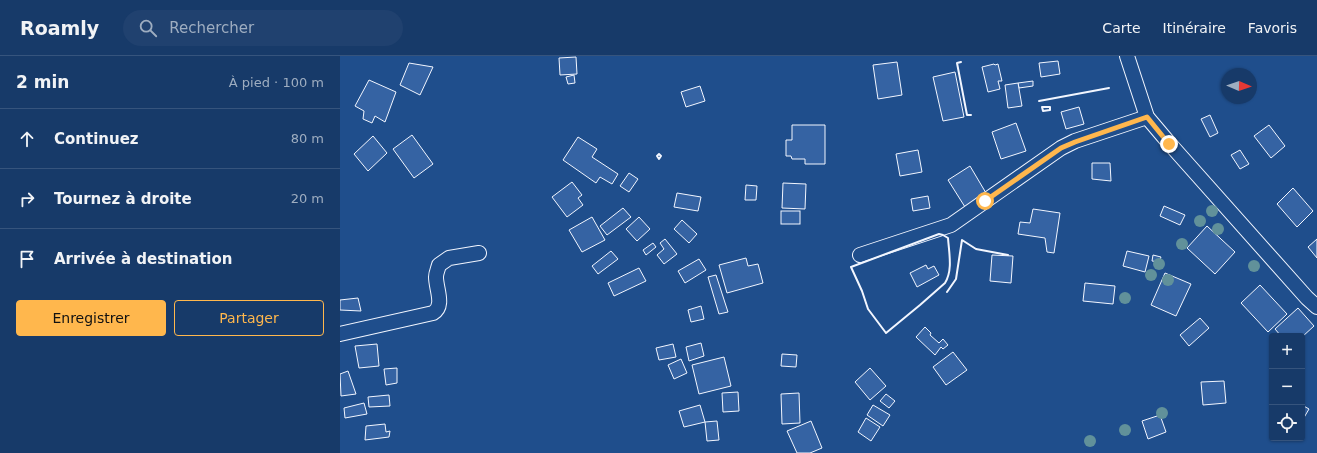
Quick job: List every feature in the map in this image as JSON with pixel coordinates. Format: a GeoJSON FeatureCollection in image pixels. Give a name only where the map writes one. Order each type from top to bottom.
{"type":"FeatureCollection","features":[{"type":"Feature","properties":{"kind":"street"},"geometry":{"type":"LineString","coordinates":[[1127,56],[1147,117],[1169,144],[1307,298],[1317,307]]}},
{"type":"Feature","properties":{"kind":"street"},"geometry":{"type":"LineString","coordinates":[[860,255],[951,225],[1061,148],[1147,117]]}},
{"type":"Feature","properties":{"kind":"street"},"geometry":{"type":"LineString","coordinates":[[340,334],[433,313],[437,310],[440,304],[436,276],[439,265],[450,258],[479,253]]}},
{"type":"Feature","properties":{"kind":"building"},"geometry":{"type":"Polygon","coordinates":[[[576,57],[577,74],[560,75],[559,58],[576,57]]]}},
{"type":"Feature","properties":{"kind":"building"},"geometry":{"type":"Polygon","coordinates":[[[1058,61],[1060,74],[1041,77],[1039,63],[1058,61]]]}},
{"type":"Feature","properties":{"kind":"building"},"geometry":{"type":"Polygon","coordinates":[[[897,62],[902,95],[878,99],[873,65],[897,62]]]}},
{"type":"Feature","properties":{"kind":"building"},"geometry":{"type":"Polygon","coordinates":[[[409,63],[433,67],[420,95],[400,85],[409,63]]]}},
{"type":"Feature","properties":{"kind":"building"},"geometry":{"type":"Polygon","coordinates":[[[998,64],[1002,81],[998,81],[1000,89],[988,92],[982,67],[998,64]]]}},
{"type":"Feature","properties":{"kind":"building"},"geometry":{"type":"Polygon","coordinates":[[[955,72],[964,117],[943,121],[933,77],[955,72]]]}},
{"type":"Feature","properties":{"kind":"building"},"geometry":{"type":"Polygon","coordinates":[[[574,75],[575,83],[568,84],[566,77],[574,75]]]}},
{"type":"Feature","properties":{"kind":"building"},"geometry":{"type":"Polygon","coordinates":[[[369,80],[396,92],[385,122],[375,116],[372,123],[363,119],[364,111],[355,106],[369,80]]]}},
{"type":"Feature","properties":{"kind":"building"},"geometry":{"type":"Polygon","coordinates":[[[1033,81],[1033,86],[1019,88],[1018,83],[1033,81]]]}},
{"type":"Feature","properties":{"kind":"building"},"geometry":{"type":"Polygon","coordinates":[[[1018,83],[1022,106],[1008,108],[1005,85],[1018,83]]]}},
{"type":"Feature","properties":{"kind":"building"},"geometry":{"type":"Polygon","coordinates":[[[700,86],[705,101],[686,107],[681,92],[700,86]]]}},
{"type":"Feature","properties":{"kind":"building"},"geometry":{"type":"Polygon","coordinates":[[[1079,107],[1084,124],[1066,129],[1061,112],[1079,107]]]}},
{"type":"Feature","properties":{"kind":"building"},"geometry":{"type":"Polygon","coordinates":[[[1210,115],[1218,133],[1210,137],[1201,119],[1210,115]]]}},
{"type":"Feature","properties":{"kind":"building"},"geometry":{"type":"Polygon","coordinates":[[[1016,123],[1026,151],[1001,159],[992,132],[1016,123]]]}},
{"type":"Feature","properties":{"kind":"building"},"geometry":{"type":"Polygon","coordinates":[[[792,125],[825,125],[825,164],[805,164],[805,159],[792,159],[791,156],[786,156],[786,140],[792,140],[792,125]]]}},
{"type":"Feature","properties":{"kind":"building"},"geometry":{"type":"Polygon","coordinates":[[[1269,125],[1285,146],[1271,158],[1254,136],[1269,125]]]}},
{"type":"Feature","properties":{"kind":"building"},"geometry":{"type":"Polygon","coordinates":[[[412,135],[433,164],[414,178],[393,149],[412,135]]]}},
{"type":"Feature","properties":{"kind":"building"},"geometry":{"type":"Polygon","coordinates":[[[373,136],[387,153],[368,171],[354,154],[373,136]]]}},
{"type":"Feature","properties":{"kind":"building"},"geometry":{"type":"Polygon","coordinates":[[[578,137],[597,149],[592,157],[618,174],[612,184],[600,177],[596,183],[563,160],[578,137]]]}},
{"type":"Feature","properties":{"kind":"building"},"geometry":{"type":"Polygon","coordinates":[[[918,150],[922,172],[900,176],[896,154],[918,150]]]}},
{"type":"Feature","properties":{"kind":"building"},"geometry":{"type":"Polygon","coordinates":[[[1240,150],[1249,164],[1240,169],[1231,155],[1240,150]]]}},
{"type":"Feature","properties":{"kind":"building"},"geometry":{"type":"Polygon","coordinates":[[[1092,163],[1110,163],[1111,181],[1092,179],[1092,163]]]}},
{"type":"Feature","properties":{"kind":"building"},"geometry":{"type":"Polygon","coordinates":[[[970,166],[986,193],[965,207],[948,180],[970,166]]]}},
{"type":"Feature","properties":{"kind":"building"},"geometry":{"type":"Polygon","coordinates":[[[629,173],[638,179],[629,192],[620,186],[629,173]]]}},
{"type":"Feature","properties":{"kind":"building"},"geometry":{"type":"Polygon","coordinates":[[[572,182],[582,195],[578,198],[583,205],[567,217],[552,197],[572,182]]]}},
{"type":"Feature","properties":{"kind":"building"},"geometry":{"type":"Polygon","coordinates":[[[783,183],[806,184],[805,209],[782,208],[783,183]]]}},
{"type":"Feature","properties":{"kind":"building"},"geometry":{"type":"Polygon","coordinates":[[[746,185],[757,186],[756,200],[745,200],[746,185]]]}},
{"type":"Feature","properties":{"kind":"building"},"geometry":{"type":"Polygon","coordinates":[[[1293,188],[1313,211],[1297,227],[1277,204],[1293,188]]]}},
{"type":"Feature","properties":{"kind":"building"},"geometry":{"type":"Polygon","coordinates":[[[677,193],[701,197],[698,211],[674,207],[677,193]]]}},
{"type":"Feature","properties":{"kind":"building"},"geometry":{"type":"Polygon","coordinates":[[[928,196],[930,208],[913,211],[911,199],[928,196]]]}},
{"type":"Feature","properties":{"kind":"building"},"geometry":{"type":"Polygon","coordinates":[[[1164,206],[1185,215],[1180,225],[1160,216],[1164,206]]]}},
{"type":"Feature","properties":{"kind":"building"},"geometry":{"type":"Polygon","coordinates":[[[623,208],[631,217],[607,235],[600,226],[623,208]]]}},
{"type":"Feature","properties":{"kind":"building"},"geometry":{"type":"Polygon","coordinates":[[[1033,209],[1060,213],[1054,253],[1047,252],[1045,238],[1018,234],[1020,222],[1030,223],[1033,209]]]}},
{"type":"Feature","properties":{"kind":"building"},"geometry":{"type":"Polygon","coordinates":[[[781,211],[800,211],[800,224],[781,224],[781,211]]]}},
{"type":"Feature","properties":{"kind":"building"},"geometry":{"type":"Polygon","coordinates":[[[592,217],[605,240],[582,252],[569,230],[592,217]]]}},
{"type":"Feature","properties":{"kind":"building"},"geometry":{"type":"Polygon","coordinates":[[[639,217],[650,229],[637,241],[626,229],[639,217]]]}},
{"type":"Feature","properties":{"kind":"building"},"geometry":{"type":"Polygon","coordinates":[[[682,220],[697,234],[689,243],[674,229],[682,220]]]}},
{"type":"Feature","properties":{"kind":"building"},"geometry":{"type":"Polygon","coordinates":[[[1207,226],[1235,252],[1215,274],[1187,248],[1207,226]]]}},
{"type":"Feature","properties":{"kind":"building"},"geometry":{"type":"Polygon","coordinates":[[[665,239],[677,254],[664,264],[657,255],[664,249],[660,243],[665,239]]]}},
{"type":"Feature","properties":{"kind":"building"},"geometry":{"type":"Polygon","coordinates":[[[1317,239],[1317,258],[1308,247],[1317,239]]]}},
{"type":"Feature","properties":{"kind":"building"},"geometry":{"type":"Polygon","coordinates":[[[653,243],[656,247],[646,255],[643,250],[653,243]]]}},
{"type":"Feature","properties":{"kind":"building"},"geometry":{"type":"Polygon","coordinates":[[[611,251],[618,259],[598,274],[592,266],[611,251]]]}},
{"type":"Feature","properties":{"kind":"building"},"geometry":{"type":"Polygon","coordinates":[[[1127,251],[1149,256],[1145,272],[1123,266],[1127,251]]]}},
{"type":"Feature","properties":{"kind":"building"},"geometry":{"type":"Polygon","coordinates":[[[992,255],[1013,256],[1011,283],[990,281],[992,255]]]}},
{"type":"Feature","properties":{"kind":"building"},"geometry":{"type":"Polygon","coordinates":[[[1153,255],[1161,257],[1159,262],[1152,261],[1153,255]]]}},
{"type":"Feature","properties":{"kind":"building"},"geometry":{"type":"Polygon","coordinates":[[[746,258],[748,266],[758,264],[763,283],[727,293],[719,265],[746,258]]]}},
{"type":"Feature","properties":{"kind":"building"},"geometry":{"type":"Polygon","coordinates":[[[699,259],[706,270],[685,283],[678,271],[699,259]]]}},
{"type":"Feature","properties":{"kind":"building"},"geometry":{"type":"Polygon","coordinates":[[[926,265],[928,269],[934,266],[939,275],[917,287],[910,273],[926,265]]]}},
{"type":"Feature","properties":{"kind":"building"},"geometry":{"type":"Polygon","coordinates":[[[639,268],[646,281],[614,296],[608,283],[639,268]]]}},
{"type":"Feature","properties":{"kind":"building"},"geometry":{"type":"Polygon","coordinates":[[[1165,273],[1191,284],[1176,316],[1151,305],[1165,273]]]}},
{"type":"Feature","properties":{"kind":"building"},"geometry":{"type":"Polygon","coordinates":[[[716,275],[728,312],[719,314],[708,277],[716,275]]]}},
{"type":"Feature","properties":{"kind":"building"},"geometry":{"type":"Polygon","coordinates":[[[1085,283],[1115,286],[1113,304],[1083,301],[1085,283]]]}},
{"type":"Feature","properties":{"kind":"building"},"geometry":{"type":"Polygon","coordinates":[[[1260,285],[1287,314],[1268,332],[1241,303],[1260,285]]]}},
{"type":"Feature","properties":{"kind":"building"},"geometry":{"type":"Polygon","coordinates":[[[358,298],[361,311],[340,310],[340,300],[358,298]]]}},
{"type":"Feature","properties":{"kind":"building"},"geometry":{"type":"Polygon","coordinates":[[[701,306],[704,319],[691,322],[688,310],[701,306]]]}},
{"type":"Feature","properties":{"kind":"building"},"geometry":{"type":"Polygon","coordinates":[[[1298,308],[1314,326],[1305,334],[1305,333],[1278,333],[1275,329],[1298,308]]]}},
{"type":"Feature","properties":{"kind":"building"},"geometry":{"type":"Polygon","coordinates":[[[1200,318],[1209,328],[1189,346],[1180,335],[1200,318]]]}},
{"type":"Feature","properties":{"kind":"building"},"geometry":{"type":"Polygon","coordinates":[[[925,327],[931,333],[930,335],[939,343],[943,339],[948,345],[943,349],[941,347],[935,355],[916,337],[925,327]]]}},
{"type":"Feature","properties":{"kind":"building"},"geometry":{"type":"Polygon","coordinates":[[[701,343],[704,356],[689,361],[686,347],[701,343]]]}},
{"type":"Feature","properties":{"kind":"building"},"geometry":{"type":"Polygon","coordinates":[[[377,344],[379,366],[359,368],[355,346],[377,344]]]}},
{"type":"Feature","properties":{"kind":"building"},"geometry":{"type":"Polygon","coordinates":[[[673,344],[676,357],[659,360],[656,348],[673,344]]]}},
{"type":"Feature","properties":{"kind":"building"},"geometry":{"type":"Polygon","coordinates":[[[953,352],[967,370],[946,385],[933,367],[953,352]]]}},
{"type":"Feature","properties":{"kind":"building"},"geometry":{"type":"Polygon","coordinates":[[[782,354],[797,355],[796,367],[781,366],[782,354]]]}},
{"type":"Feature","properties":{"kind":"building"},"geometry":{"type":"Polygon","coordinates":[[[724,357],[731,386],[699,394],[692,365],[724,357]]]}},
{"type":"Feature","properties":{"kind":"building"},"geometry":{"type":"Polygon","coordinates":[[[681,359],[687,373],[674,379],[668,365],[681,359]]]}},
{"type":"Feature","properties":{"kind":"building"},"geometry":{"type":"Polygon","coordinates":[[[397,368],[397,383],[386,385],[384,369],[397,368]]]}},
{"type":"Feature","properties":{"kind":"building"},"geometry":{"type":"Polygon","coordinates":[[[870,368],[886,386],[870,400],[855,382],[870,368]]]}},
{"type":"Feature","properties":{"kind":"building"},"geometry":{"type":"Polygon","coordinates":[[[348,371],[356,394],[341,396],[340,374],[348,371]]]}},
{"type":"Feature","properties":{"kind":"building"},"geometry":{"type":"Polygon","coordinates":[[[1224,381],[1226,403],[1203,405],[1201,382],[1224,381]]]}},
{"type":"Feature","properties":{"kind":"building"},"geometry":{"type":"Polygon","coordinates":[[[738,392],[739,411],[723,412],[722,393],[738,392]]]}},
{"type":"Feature","properties":{"kind":"building"},"geometry":{"type":"Polygon","coordinates":[[[799,393],[800,423],[782,424],[781,394],[799,393]]]}},
{"type":"Feature","properties":{"kind":"building"},"geometry":{"type":"Polygon","coordinates":[[[886,394],[895,401],[889,408],[880,401],[886,394]]]}},
{"type":"Feature","properties":{"kind":"building"},"geometry":{"type":"Polygon","coordinates":[[[389,395],[390,406],[369,407],[368,397],[389,395]]]}},
{"type":"Feature","properties":{"kind":"building"},"geometry":{"type":"Polygon","coordinates":[[[364,403],[367,414],[345,418],[344,408],[364,403]]]}},
{"type":"Feature","properties":{"kind":"building"},"geometry":{"type":"Polygon","coordinates":[[[700,405],[705,422],[684,427],[679,411],[700,405]]]}},
{"type":"Feature","properties":{"kind":"building"},"geometry":{"type":"Polygon","coordinates":[[[873,405],[890,415],[883,426],[867,415],[873,405]]]}},
{"type":"Feature","properties":{"kind":"building"},"geometry":{"type":"Polygon","coordinates":[[[1305,407],[1309,409],[1305,416],[1305,407]]]}},
{"type":"Feature","properties":{"kind":"building"},"geometry":{"type":"Polygon","coordinates":[[[1160,415],[1166,432],[1148,439],[1142,421],[1160,415]]]}},
{"type":"Feature","properties":{"kind":"building"},"geometry":{"type":"Polygon","coordinates":[[[866,418],[880,427],[871,441],[858,432],[866,418]]]}},
{"type":"Feature","properties":{"kind":"building"},"geometry":{"type":"Polygon","coordinates":[[[717,421],[719,440],[707,441],[705,422],[717,421]]]}},
{"type":"Feature","properties":{"kind":"building"},"geometry":{"type":"Polygon","coordinates":[[[811,421],[822,448],[810,453],[797,453],[787,431],[811,421]]]}},
{"type":"Feature","properties":{"kind":"building"},"geometry":{"type":"Polygon","coordinates":[[[385,424],[386,432],[390,431],[389,437],[365,440],[366,426],[385,424]]]}},
{"type":"Feature","properties":{"kind":"wall"},"geometry":{"type":"LineString","coordinates":[[961,62],[957,63],[967,115],[971,115]]}},
{"type":"Feature","properties":{"kind":"wall"},"geometry":{"type":"LineString","coordinates":[[1039,101],[1109,88]]}},
{"type":"Feature","properties":{"kind":"wall"},"geometry":{"type":"LineString","coordinates":[[1042,107],[1050,107],[1050,110],[1043,111],[1042,107]]}},
{"type":"Feature","properties":{"kind":"wall"},"geometry":{"type":"LineString","coordinates":[[659,154],[661,156],[659,159],[657,156],[659,154]]}},
{"type":"Feature","properties":{"kind":"wall"},"geometry":{"type":"LineString","coordinates":[[939,234],[948,238],[950,267],[945,283],[886,333],[868,309],[851,267],[939,234]]}},
{"type":"Feature","properties":{"kind":"wall"},"geometry":{"type":"LineString","coordinates":[[947,292],[956,279],[962,240],[976,249],[1008,255]]}},
{"type":"Feature","properties":{"kind":"route"},"geometry":{"type":"LineString","coordinates":[[985,201],[1061,148],[1147,117],[1169,144]]}}]}
